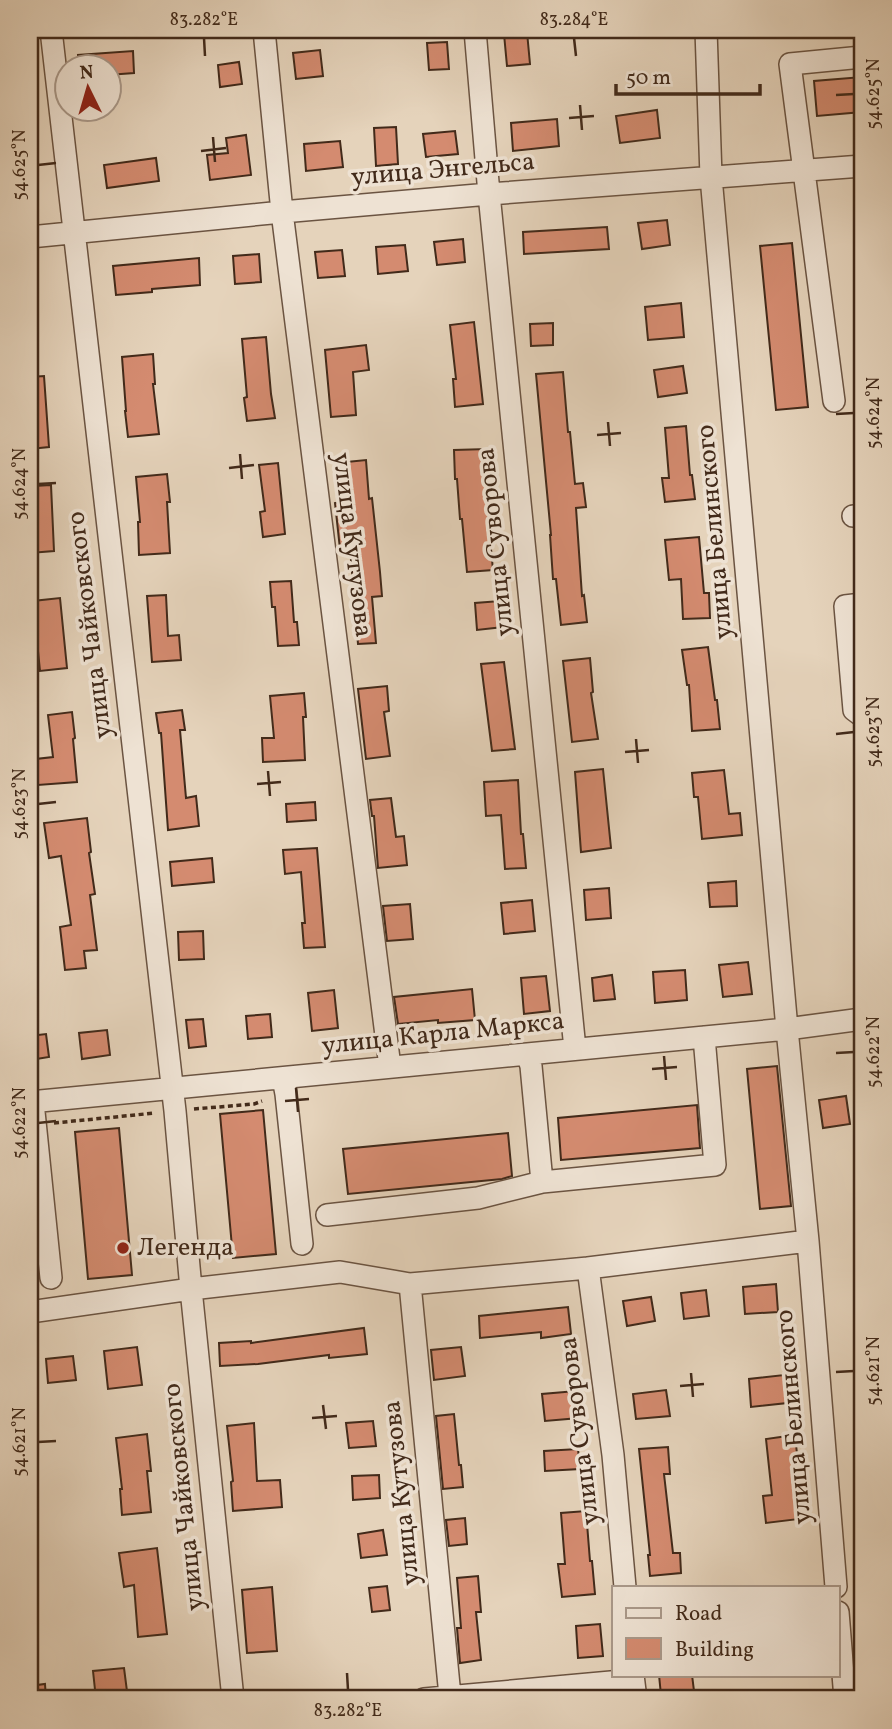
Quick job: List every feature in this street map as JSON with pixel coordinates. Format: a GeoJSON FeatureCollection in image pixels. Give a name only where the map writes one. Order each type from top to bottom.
{"type":"FeatureCollection","features":[{"type":"Feature","properties":{"kind":"street","name":"улица Чайковского"},"geometry":{"type":"LineString","coordinates":[[51,30],[172,1088],[233,1699]]}},
{"type":"Feature","properties":{"kind":"street","name":"улица Кутузова"},"geometry":{"type":"LineString","coordinates":[[264,30],[282,212],[390,1067]]}},
{"type":"Feature","properties":{"kind":"street","name":"улица Суворова"},"geometry":{"type":"LineString","coordinates":[[475,30],[575,1049]]}},
{"type":"Feature","properties":{"kind":"street","name":"улица Белинского"},"geometry":{"type":"LineString","coordinates":[[706,30],[712,177],[808,1241],[836,1586]]}},
{"type":"Feature","properties":{"kind":"street"},"geometry":{"type":"LineString","coordinates":[[834,401],[790,64],[862,57]]}},
{"type":"Feature","properties":{"kind":"street","name":"улица Энгельса"},"geometry":{"type":"LineString","coordinates":[[30,237],[489,194],[862,166]]}},
{"type":"Feature","properties":{"kind":"street"},"geometry":{"type":"LineString","coordinates":[[862,604],[845,606],[855,710],[862,716]]}},
{"type":"Feature","properties":{"kind":"street","name":"улица Карла Маркса"},"geometry":{"type":"LineString","coordinates":[[31,1102],[787,1029],[862,1018]]}},
{"type":"Feature","properties":{"kind":"street"},"geometry":{"type":"LineString","coordinates":[[327,1215],[478,1198],[542,1182],[715,1165],[704,1037]]}},
{"type":"Feature","properties":{"kind":"street"},"geometry":{"type":"LineString","coordinates":[[527,1054],[531,1066],[542,1182]]}},
{"type":"Feature","properties":{"kind":"street"},"geometry":{"type":"LineString","coordinates":[[283,1078],[302,1244]]}},
{"type":"Feature","properties":{"kind":"street"},"geometry":{"type":"LineString","coordinates":[[31,1102],[51,1278]]}},
{"type":"Feature","properties":{"kind":"street"},"geometry":{"type":"LineString","coordinates":[[30,1312],[191,1289],[340,1272],[410,1284],[588,1268],[808,1241]]}},
{"type":"Feature","properties":{"kind":"street","name":"улица Суворова"},"geometry":{"type":"LineString","coordinates":[[588,1268],[613,1455],[625,1586]]}},
{"type":"Feature","properties":{"kind":"street","name":"улица Кутузова"},"geometry":{"type":"LineString","coordinates":[[410,1284],[450,1696]]}},
{"type":"Feature","properties":{"kind":"street"},"geometry":{"type":"LineString","coordinates":[[840,1637],[845,1699]]}},
{"type":"Feature","properties":{"kind":"street"},"geometry":{"type":"LineString","coordinates":[[424,1699],[634,1685]]}},
{"type":"Feature","properties":{"kind":"building"},"geometry":{"type":"Polygon","coordinates":[[[527,32],[530,64],[507,66],[504,34],[527,32]]]}},
{"type":"Feature","properties":{"kind":"building"},"geometry":{"type":"Polygon","coordinates":[[[447,42],[449,69],[429,70],[427,43],[447,42]]]}},
{"type":"Feature","properties":{"kind":"building"},"geometry":{"type":"Polygon","coordinates":[[[320,50],[323,76],[296,79],[293,53],[320,50]]]}},
{"type":"Feature","properties":{"kind":"building"},"geometry":{"type":"Polygon","coordinates":[[[133,51],[134,73],[122,74],[122,52],[119,52],[133,51]]]}},
{"type":"Feature","properties":{"kind":"building"},"geometry":{"type":"Polygon","coordinates":[[[239,62],[242,84],[220,87],[218,65],[239,62]]]}},
{"type":"Feature","properties":{"kind":"building"},"geometry":{"type":"Polygon","coordinates":[[[862,77],[862,112],[817,116],[814,81],[862,77]]]}},
{"type":"Feature","properties":{"kind":"building"},"geometry":{"type":"Polygon","coordinates":[[[657,110],[660,138],[620,143],[616,116],[657,110]]]}},
{"type":"Feature","properties":{"kind":"building"},"geometry":{"type":"Polygon","coordinates":[[[557,119],[559,146],[513,151],[511,123],[557,119]]]}},
{"type":"Feature","properties":{"kind":"building"},"geometry":{"type":"Polygon","coordinates":[[[396,127],[398,164],[376,166],[374,128],[396,127]]]}},
{"type":"Feature","properties":{"kind":"building"},"geometry":{"type":"Polygon","coordinates":[[[455,131],[458,154],[426,157],[423,134],[455,131]]]}},
{"type":"Feature","properties":{"kind":"building"},"geometry":{"type":"Polygon","coordinates":[[[246,135],[251,175],[210,180],[207,155],[228,153],[226,138],[246,135]]]}},
{"type":"Feature","properties":{"kind":"building"},"geometry":{"type":"Polygon","coordinates":[[[340,141],[343,167],[306,171],[304,144],[340,141]]]}},
{"type":"Feature","properties":{"kind":"building"},"geometry":{"type":"Polygon","coordinates":[[[156,158],[159,181],[107,188],[104,165],[156,158]]]}},
{"type":"Feature","properties":{"kind":"building"},"geometry":{"type":"Polygon","coordinates":[[[667,220],[670,245],[642,249],[638,223],[667,220]]]}},
{"type":"Feature","properties":{"kind":"building"},"geometry":{"type":"Polygon","coordinates":[[[607,227],[609,249],[524,254],[523,232],[607,227]]]}},
{"type":"Feature","properties":{"kind":"building"},"geometry":{"type":"Polygon","coordinates":[[[463,239],[465,262],[437,265],[434,242],[463,239]]]}},
{"type":"Feature","properties":{"kind":"building"},"geometry":{"type":"Polygon","coordinates":[[[792,243],[808,407],[776,410],[760,246],[792,243]]]}},
{"type":"Feature","properties":{"kind":"building"},"geometry":{"type":"Polygon","coordinates":[[[405,245],[408,271],[378,274],[376,247],[405,245]]]}},
{"type":"Feature","properties":{"kind":"building"},"geometry":{"type":"Polygon","coordinates":[[[342,250],[345,276],[318,278],[315,252],[342,250]]]}},
{"type":"Feature","properties":{"kind":"building"},"geometry":{"type":"Polygon","coordinates":[[[259,254],[261,282],[235,284],[233,256],[259,254]]]}},
{"type":"Feature","properties":{"kind":"building"},"geometry":{"type":"Polygon","coordinates":[[[199,258],[200,285],[116,295],[113,266],[199,258]]]}},
{"type":"Feature","properties":{"kind":"building"},"geometry":{"type":"Polygon","coordinates":[[[681,303],[684,337],[648,340],[645,307],[681,303]]]}},
{"type":"Feature","properties":{"kind":"building"},"geometry":{"type":"Polygon","coordinates":[[[474,322],[483,404],[455,407],[453,379],[456,379],[450,325],[474,322]]]}},
{"type":"Feature","properties":{"kind":"building"},"geometry":{"type":"Polygon","coordinates":[[[553,323],[553,345],[531,346],[530,324],[553,323]]]}},
{"type":"Feature","properties":{"kind":"building"},"geometry":{"type":"Polygon","coordinates":[[[266,337],[275,418],[247,421],[242,339],[266,337]]]}},
{"type":"Feature","properties":{"kind":"building"},"geometry":{"type":"Polygon","coordinates":[[[366,345],[369,370],[353,372],[356,415],[331,417],[325,350],[366,345]]]}},
{"type":"Feature","properties":{"kind":"building"},"geometry":{"type":"Polygon","coordinates":[[[153,354],[153,384],[159,434],[128,437],[122,357],[153,354]]]}},
{"type":"Feature","properties":{"kind":"building"},"geometry":{"type":"Polygon","coordinates":[[[683,366],[687,393],[658,397],[654,370],[683,366]]]}},
{"type":"Feature","properties":{"kind":"building"},"geometry":{"type":"Polygon","coordinates":[[[563,372],[575,484],[583,483],[586,507],[576,508],[582,596],[584,595],[587,622],[561,625],[556,579],[553,579],[536,374],[563,372]]]}},
{"type":"Feature","properties":{"kind":"building"},"geometry":{"type":"Polygon","coordinates":[[[44,376],[49,447],[30,449],[30,377],[44,376]]]}},
{"type":"Feature","properties":{"kind":"building"},"geometry":{"type":"Polygon","coordinates":[[[686,426],[695,499],[665,502],[662,478],[669,478],[665,428],[686,426]]]}},
{"type":"Feature","properties":{"kind":"building"},"geometry":{"type":"Polygon","coordinates":[[[488,449],[493,517],[488,517],[493,570],[467,572],[454,450],[488,449]]]}},
{"type":"Feature","properties":{"kind":"building"},"geometry":{"type":"Polygon","coordinates":[[[366,460],[382,596],[372,597],[376,643],[358,644],[350,548],[340,549],[335,503],[341,502],[337,463],[366,460]]]}},
{"type":"Feature","properties":{"kind":"building"},"geometry":{"type":"Polygon","coordinates":[[[278,463],[285,534],[263,537],[260,512],[265,511],[259,465],[278,463]]]}},
{"type":"Feature","properties":{"kind":"building"},"geometry":{"type":"Polygon","coordinates":[[[167,474],[170,553],[139,555],[140,522],[136,477],[167,474]]]}},
{"type":"Feature","properties":{"kind":"building"},"geometry":{"type":"Polygon","coordinates":[[[51,485],[54,551],[30,553],[30,530],[37,530],[34,486],[51,485]]]}},
{"type":"Feature","properties":{"kind":"building"},"geometry":{"type":"Polygon","coordinates":[[[699,537],[704,593],[709,593],[710,618],[683,619],[681,579],[669,580],[665,540],[699,537]]]}},
{"type":"Feature","properties":{"kind":"building"},"geometry":{"type":"Polygon","coordinates":[[[291,581],[294,622],[297,622],[299,645],[278,646],[270,582],[291,581]]]}},
{"type":"Feature","properties":{"kind":"building"},"geometry":{"type":"Polygon","coordinates":[[[166,595],[168,636],[179,635],[181,660],[152,662],[147,596],[166,595]]]}},
{"type":"Feature","properties":{"kind":"building"},"geometry":{"type":"Polygon","coordinates":[[[60,598],[67,668],[40,671],[33,601],[60,598]]]}},
{"type":"Feature","properties":{"kind":"building"},"geometry":{"type":"Polygon","coordinates":[[[500,601],[503,627],[477,630],[475,603],[500,601]]]}},
{"type":"Feature","properties":{"kind":"building"},"geometry":{"type":"Polygon","coordinates":[[[708,647],[720,729],[692,731],[689,685],[682,650],[708,647]]]}},
{"type":"Feature","properties":{"kind":"building"},"geometry":{"type":"Polygon","coordinates":[[[590,658],[591,693],[598,739],[572,742],[563,661],[590,658]]]}},
{"type":"Feature","properties":{"kind":"building"},"geometry":{"type":"Polygon","coordinates":[[[504,662],[515,749],[492,751],[481,664],[504,662]]]}},
{"type":"Feature","properties":{"kind":"building"},"geometry":{"type":"Polygon","coordinates":[[[387,686],[389,711],[384,712],[390,756],[366,759],[358,689],[387,686]]]}},
{"type":"Feature","properties":{"kind":"building"},"geometry":{"type":"Polygon","coordinates":[[[304,693],[305,760],[263,762],[262,738],[274,738],[270,696],[304,693]]]}},
{"type":"Feature","properties":{"kind":"building"},"geometry":{"type":"Polygon","coordinates":[[[182,710],[185,730],[180,730],[186,798],[196,796],[199,826],[168,830],[161,733],[156,713],[182,710]]]}},
{"type":"Feature","properties":{"kind":"building"},"geometry":{"type":"Polygon","coordinates":[[[72,712],[77,782],[38,785],[36,759],[53,757],[48,715],[72,712]]]}},
{"type":"Feature","properties":{"kind":"building"},"geometry":{"type":"Polygon","coordinates":[[[603,769],[611,848],[581,852],[575,772],[603,769]]]}},
{"type":"Feature","properties":{"kind":"building"},"geometry":{"type":"Polygon","coordinates":[[[724,770],[729,814],[740,813],[742,835],[702,839],[698,797],[694,797],[692,773],[724,770]]]}},
{"type":"Feature","properties":{"kind":"building"},"geometry":{"type":"Polygon","coordinates":[[[518,780],[526,868],[505,869],[501,815],[486,816],[484,782],[518,780]]]}},
{"type":"Feature","properties":{"kind":"building"},"geometry":{"type":"Polygon","coordinates":[[[391,798],[396,837],[404,836],[407,865],[378,868],[374,816],[370,800],[391,798]]]}},
{"type":"Feature","properties":{"kind":"building"},"geometry":{"type":"Polygon","coordinates":[[[315,802],[316,820],[287,822],[286,804],[315,802]]]}},
{"type":"Feature","properties":{"kind":"building"},"geometry":{"type":"Polygon","coordinates":[[[87,818],[95,894],[90,895],[97,950],[84,951],[86,968],[65,970],[60,927],[71,925],[61,856],[49,858],[44,823],[87,818]]]}},
{"type":"Feature","properties":{"kind":"building"},"geometry":{"type":"Polygon","coordinates":[[[317,848],[325,947],[304,948],[301,872],[285,874],[283,850],[317,848]]]}},
{"type":"Feature","properties":{"kind":"building"},"geometry":{"type":"Polygon","coordinates":[[[212,858],[214,882],[172,886],[170,862],[212,858]]]}},
{"type":"Feature","properties":{"kind":"building"},"geometry":{"type":"Polygon","coordinates":[[[736,881],[737,906],[710,907],[708,883],[736,881]]]}},
{"type":"Feature","properties":{"kind":"building"},"geometry":{"type":"Polygon","coordinates":[[[609,888],[611,918],[586,920],[584,890],[609,888]]]}},
{"type":"Feature","properties":{"kind":"building"},"geometry":{"type":"Polygon","coordinates":[[[532,900],[535,931],[504,934],[501,903],[532,900]]]}},
{"type":"Feature","properties":{"kind":"building"},"geometry":{"type":"Polygon","coordinates":[[[410,904],[413,939],[387,941],[383,906],[410,904]]]}},
{"type":"Feature","properties":{"kind":"building"},"geometry":{"type":"Polygon","coordinates":[[[203,931],[204,959],[179,960],[178,932],[203,931]]]}},
{"type":"Feature","properties":{"kind":"building"},"geometry":{"type":"Polygon","coordinates":[[[748,962],[752,994],[723,997],[719,965],[748,962]]]}},
{"type":"Feature","properties":{"kind":"building"},"geometry":{"type":"Polygon","coordinates":[[[685,970],[687,1000],[655,1003],[653,972],[685,970]]]}},
{"type":"Feature","properties":{"kind":"building"},"geometry":{"type":"Polygon","coordinates":[[[612,975],[615,999],[594,1001],[592,978],[612,975]]]}},
{"type":"Feature","properties":{"kind":"building"},"geometry":{"type":"Polygon","coordinates":[[[546,976],[550,1011],[524,1014],[521,978],[546,976]]]}},
{"type":"Feature","properties":{"kind":"building"},"geometry":{"type":"Polygon","coordinates":[[[472,989],[475,1020],[398,1024],[394,997],[472,989]]]}},
{"type":"Feature","properties":{"kind":"building"},"geometry":{"type":"Polygon","coordinates":[[[334,990],[338,1028],[312,1031],[308,993],[334,990]]]}},
{"type":"Feature","properties":{"kind":"building"},"geometry":{"type":"Polygon","coordinates":[[[270,1014],[272,1037],[248,1039],[246,1016],[270,1014]]]}},
{"type":"Feature","properties":{"kind":"building"},"geometry":{"type":"Polygon","coordinates":[[[203,1019],[206,1046],[189,1048],[186,1020],[203,1019]]]}},
{"type":"Feature","properties":{"kind":"building"},"geometry":{"type":"Polygon","coordinates":[[[107,1030],[110,1055],[82,1059],[79,1033],[107,1030]]]}},
{"type":"Feature","properties":{"kind":"building"},"geometry":{"type":"Polygon","coordinates":[[[46,1034],[49,1057],[30,1060],[30,1036],[46,1034]]]}},
{"type":"Feature","properties":{"kind":"building"},"geometry":{"type":"Polygon","coordinates":[[[777,1066],[791,1206],[760,1209],[747,1069],[777,1066]]]}},
{"type":"Feature","properties":{"kind":"building"},"geometry":{"type":"Polygon","coordinates":[[[846,1096],[850,1124],[823,1128],[819,1100],[846,1096]]]}},
{"type":"Feature","properties":{"kind":"building"},"geometry":{"type":"Polygon","coordinates":[[[697,1105],[700,1148],[561,1160],[558,1118],[697,1105]]]}},
{"type":"Feature","properties":{"kind":"building"},"geometry":{"type":"Polygon","coordinates":[[[263,1110],[276,1254],[233,1258],[220,1114],[263,1110]]]}},
{"type":"Feature","properties":{"kind":"building"},"geometry":{"type":"Polygon","coordinates":[[[119,1128],[132,1275],[88,1279],[75,1132],[119,1128]]]}},
{"type":"Feature","properties":{"kind":"building"},"geometry":{"type":"Polygon","coordinates":[[[508,1133],[512,1176],[348,1194],[343,1149],[508,1133]]]}},
{"type":"Feature","properties":{"kind":"building"},"geometry":{"type":"Polygon","coordinates":[[[776,1284],[778,1312],[745,1314],[743,1287],[776,1284]]]}},
{"type":"Feature","properties":{"kind":"building"},"geometry":{"type":"Polygon","coordinates":[[[706,1290],[709,1316],[684,1319],[681,1293],[706,1290]]]}},
{"type":"Feature","properties":{"kind":"building"},"geometry":{"type":"Polygon","coordinates":[[[651,1297],[655,1321],[627,1326],[623,1301],[651,1297]]]}},
{"type":"Feature","properties":{"kind":"building"},"geometry":{"type":"Polygon","coordinates":[[[568,1307],[571,1334],[541,1338],[541,1332],[480,1338],[479,1316],[568,1307]]]}},
{"type":"Feature","properties":{"kind":"building"},"geometry":{"type":"Polygon","coordinates":[[[364,1328],[367,1354],[220,1366],[219,1343],[251,1343],[364,1328]]]}},
{"type":"Feature","properties":{"kind":"building"},"geometry":{"type":"Polygon","coordinates":[[[137,1347],[142,1385],[108,1389],[104,1351],[137,1347]]]}},
{"type":"Feature","properties":{"kind":"building"},"geometry":{"type":"Polygon","coordinates":[[[461,1347],[465,1376],[434,1380],[431,1350],[461,1347]]]}},
{"type":"Feature","properties":{"kind":"building"},"geometry":{"type":"Polygon","coordinates":[[[73,1356],[76,1380],[48,1383],[46,1359],[73,1356]]]}},
{"type":"Feature","properties":{"kind":"building"},"geometry":{"type":"Polygon","coordinates":[[[784,1375],[787,1403],[751,1407],[749,1379],[784,1375]]]}},
{"type":"Feature","properties":{"kind":"building"},"geometry":{"type":"Polygon","coordinates":[[[666,1390],[670,1416],[636,1419],[633,1394],[666,1390]]]}},
{"type":"Feature","properties":{"kind":"building"},"geometry":{"type":"Polygon","coordinates":[[[576,1391],[579,1418],[545,1421],[542,1394],[576,1391]]]}},
{"type":"Feature","properties":{"kind":"building"},"geometry":{"type":"Polygon","coordinates":[[[454,1414],[463,1487],[443,1489],[436,1416],[454,1414]]]}},
{"type":"Feature","properties":{"kind":"building"},"geometry":{"type":"Polygon","coordinates":[[[373,1421],[376,1446],[349,1448],[346,1423],[373,1421]]]}},
{"type":"Feature","properties":{"kind":"building"},"geometry":{"type":"Polygon","coordinates":[[[254,1423],[257,1481],[280,1480],[282,1507],[233,1511],[233,1481],[227,1426],[254,1423]]]}},
{"type":"Feature","properties":{"kind":"building"},"geometry":{"type":"Polygon","coordinates":[[[147,1434],[151,1512],[122,1515],[116,1438],[147,1434]]]}},
{"type":"Feature","properties":{"kind":"building"},"geometry":{"type":"Polygon","coordinates":[[[795,1435],[799,1473],[794,1473],[799,1519],[766,1523],[763,1496],[772,1495],[766,1439],[795,1435]]]}},
{"type":"Feature","properties":{"kind":"building"},"geometry":{"type":"Polygon","coordinates":[[[668,1447],[670,1474],[664,1474],[673,1553],[680,1553],[681,1573],[650,1576],[639,1449],[668,1447]]]}},
{"type":"Feature","properties":{"kind":"building"},"geometry":{"type":"Polygon","coordinates":[[[578,1449],[580,1469],[545,1471],[544,1451],[578,1449]]]}},
{"type":"Feature","properties":{"kind":"building"},"geometry":{"type":"Polygon","coordinates":[[[379,1475],[380,1498],[353,1500],[352,1476],[379,1475]]]}},
{"type":"Feature","properties":{"kind":"building"},"geometry":{"type":"Polygon","coordinates":[[[586,1511],[595,1594],[562,1597],[558,1564],[565,1564],[561,1513],[586,1511]]]}},
{"type":"Feature","properties":{"kind":"building"},"geometry":{"type":"Polygon","coordinates":[[[465,1518],[467,1544],[449,1546],[446,1520],[465,1518]]]}},
{"type":"Feature","properties":{"kind":"building"},"geometry":{"type":"Polygon","coordinates":[[[383,1530],[387,1555],[361,1558],[358,1534],[383,1530]]]}},
{"type":"Feature","properties":{"kind":"building"},"geometry":{"type":"Polygon","coordinates":[[[157,1548],[167,1634],[138,1637],[134,1585],[124,1587],[119,1553],[157,1548]]]}},
{"type":"Feature","properties":{"kind":"building"},"geometry":{"type":"Polygon","coordinates":[[[478,1576],[481,1612],[476,1612],[481,1660],[460,1663],[457,1628],[461,1628],[457,1578],[478,1576]]]}},
{"type":"Feature","properties":{"kind":"building"},"geometry":{"type":"Polygon","coordinates":[[[387,1586],[390,1610],[372,1612],[369,1588],[387,1586]]]}},
{"type":"Feature","properties":{"kind":"building"},"geometry":{"type":"Polygon","coordinates":[[[272,1587],[277,1651],[247,1653],[242,1590],[272,1587]]]}},
{"type":"Feature","properties":{"kind":"building"},"geometry":{"type":"Polygon","coordinates":[[[600,1624],[603,1656],[578,1658],[576,1626],[600,1624]]]}},
{"type":"Feature","properties":{"kind":"building"},"geometry":{"type":"Polygon","coordinates":[[[124,1668],[128,1699],[96,1699],[93,1671],[124,1668]]]}},
{"type":"Feature","properties":{"kind":"building"},"geometry":{"type":"Polygon","coordinates":[[[659,1676],[692,1676],[694,1691],[661,1695],[659,1676]]]}},
{"type":"Feature","properties":{"kind":"building"},"geometry":{"type":"Polygon","coordinates":[[[45,1684],[46,1699],[30,1699],[30,1686],[45,1684]]]}},
{"type":"Feature","properties":{"kind":"place","name":"Легенда"},"geometry":{"type":"Point","coordinates":[123,1248]}}]}
